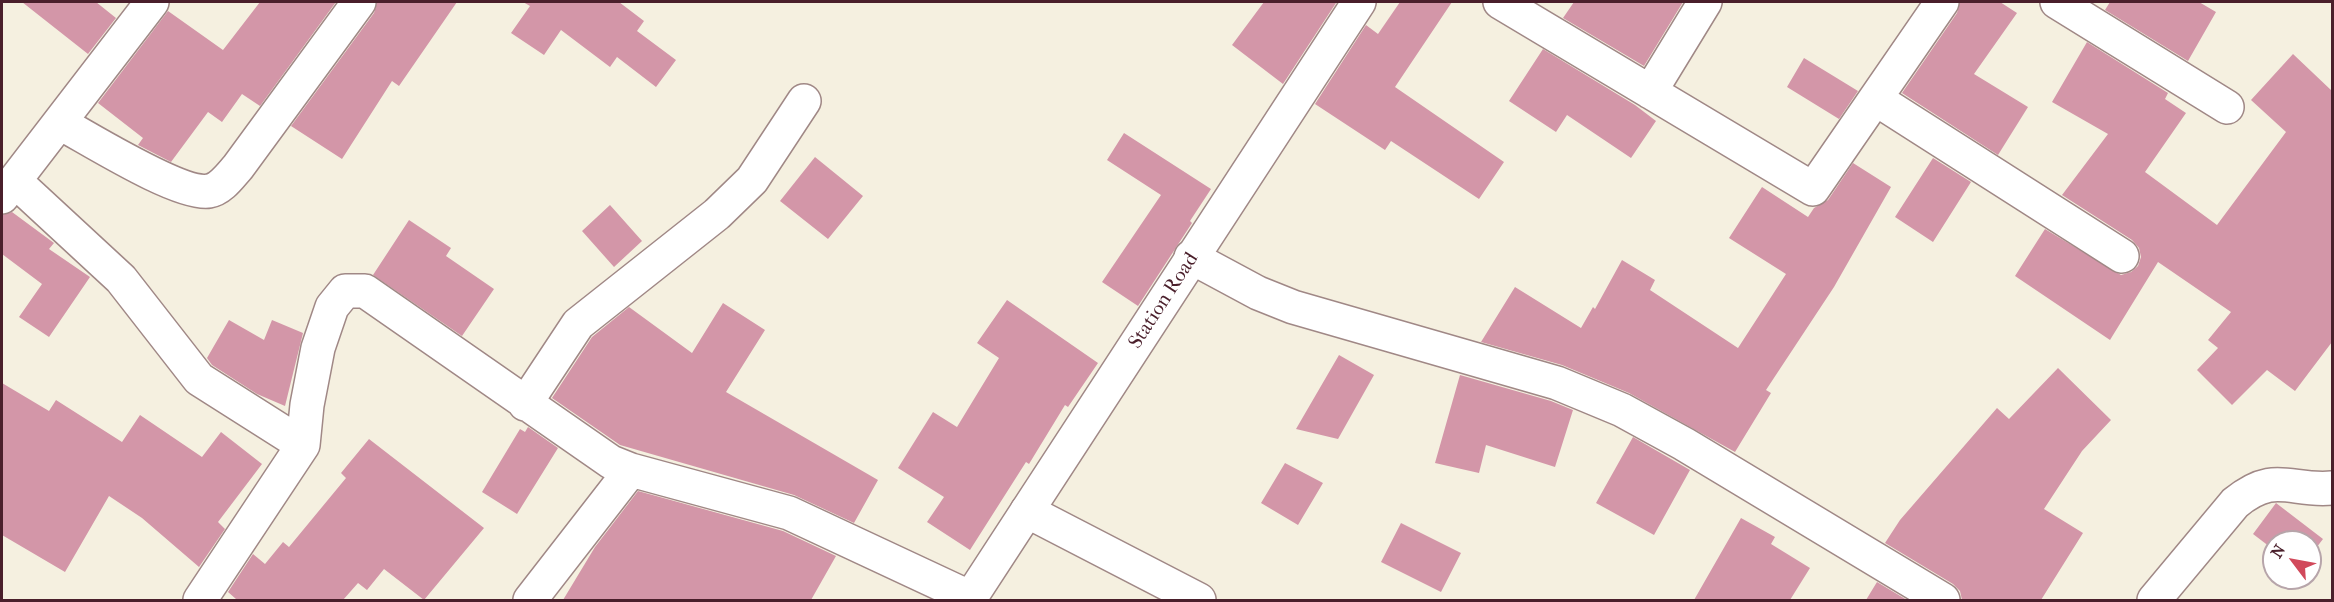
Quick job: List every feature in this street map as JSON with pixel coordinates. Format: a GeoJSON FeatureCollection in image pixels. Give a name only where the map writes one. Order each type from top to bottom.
{"type":"FeatureCollection","features":[{"type":"Feature","properties":{"kind":"street"},"geometry":{"type":"LineString","coordinates":[[152,2],[8,189],[121,279],[199,379],[303,445]]}},
{"type":"Feature","properties":{"kind":"street"},"geometry":{"type":"LineString","coordinates":[[60,123],[161,178],[196,190],[210,191],[222,185],[238,167],[360,2]]}},
{"type":"Feature","properties":{"kind":"street","name":"Station Road"},"geometry":{"type":"LineString","coordinates":[[970,599],[1358,2]]}},
{"type":"Feature","properties":{"kind":"street"},"geometry":{"type":"LineString","coordinates":[[1500,2],[1814,189],[1942,2]]}},
{"type":"Feature","properties":{"kind":"street"},"geometry":{"type":"LineString","coordinates":[[1650,92],[1705,2]]}},
{"type":"Feature","properties":{"kind":"street"},"geometry":{"type":"LineString","coordinates":[[2057,2],[2227,107]]}},
{"type":"Feature","properties":{"kind":"street"},"geometry":{"type":"LineString","coordinates":[[1876,99],[2122,256]]}},
{"type":"Feature","properties":{"kind":"street"},"geometry":{"type":"LineString","coordinates":[[525,404],[578,324],[731,200],[752,180],[804,101]]}},
{"type":"Feature","properties":{"kind":"street"},"geometry":{"type":"LineString","coordinates":[[1191,258],[1258,293],[1293,307],[1557,383],[1622,410],[1684,444],[1943,600]]}},
{"type":"Feature","properties":{"kind":"street"},"geometry":{"type":"LineString","coordinates":[[200,600],[303,445],[307,405],[318,348],[332,307],[345,291],[365,291],[384,302],[593,451],[630,470],[789,513],[970,599]]}},
{"type":"Feature","properties":{"kind":"street"},"geometry":{"type":"LineString","coordinates":[[530,600],[630,470]]}},
{"type":"Feature","properties":{"kind":"street"},"geometry":{"type":"LineString","coordinates":[[2154,600],[2235,503],[2248,491],[2277,483],[2332,488]]}},
{"type":"Feature","properties":{"kind":"street"},"geometry":{"type":"LineString","coordinates":[[1027,511],[1199,600]]}},
{"type":"Feature","properties":{"kind":"building"},"geometry":{"type":"Polygon","coordinates":[[[22,2],[96,2],[116,18],[88,54],[22,2]]]}},
{"type":"Feature","properties":{"kind":"building"},"geometry":{"type":"Polygon","coordinates":[[[260,2],[336,2],[260,106],[242,94],[222,122],[208,112],[171,162],[138,145],[143,138],[98,103],[168,11],[223,50],[260,2]]]}},
{"type":"Feature","properties":{"kind":"building"},"geometry":{"type":"Polygon","coordinates":[[[377,2],[457,2],[399,86],[392,81],[342,159],[291,126],[374,13],[377,2]]]}},
{"type":"Feature","properties":{"kind":"building"},"geometry":{"type":"Polygon","coordinates":[[[523,2],[619,2],[644,21],[637,31],[676,60],[656,87],[617,57],[610,67],[561,30],[544,55],[511,33],[530,6],[523,2]]]}},
{"type":"Feature","properties":{"kind":"building"},"geometry":{"type":"Polygon","coordinates":[[[1264,2],[1336,3],[1283,84],[1232,45],[1264,2]]]}},
{"type":"Feature","properties":{"kind":"building"},"geometry":{"type":"Polygon","coordinates":[[[1400,2],[1452,2],[1395,87],[1504,162],[1479,199],[1391,141],[1385,150],[1315,104],[1366,25],[1378,34],[1400,2]]]}},
{"type":"Feature","properties":{"kind":"building"},"geometry":{"type":"Polygon","coordinates":[[[1574,2],[1683,2],[1644,66],[1563,18],[1574,2]]]}},
{"type":"Feature","properties":{"kind":"building"},"geometry":{"type":"Polygon","coordinates":[[[1960,2],[2000,2],[2017,13],[1974,74],[2028,107],[1998,155],[1902,93],[1957,13],[1960,2]]]}},
{"type":"Feature","properties":{"kind":"building"},"geometry":{"type":"Polygon","coordinates":[[[2110,2],[2199,2],[2216,12],[2188,61],[2105,10],[2110,2]]]}},
{"type":"Feature","properties":{"kind":"building"},"geometry":{"type":"Polygon","coordinates":[[[2087,42],[2168,93],[2165,99],[2186,113],[2145,172],[2217,225],[2286,132],[2251,100],[2293,54],[2332,91],[2332,342],[2295,391],[2267,370],[2232,405],[2197,370],[2218,348],[2208,340],[2231,312],[2158,262],[2110,340],[2015,276],[2045,229],[2121,275],[2131,272],[2138,266],[2141,257],[2139,248],[2132,240],[2062,195],[2108,134],[2052,102],[2087,42]]]}},
{"type":"Feature","properties":{"kind":"building"},"geometry":{"type":"Polygon","coordinates":[[[1543,49],[1635,105],[1656,121],[1631,158],[1567,115],[1556,132],[1509,101],[1543,49]]]}},
{"type":"Feature","properties":{"kind":"building"},"geometry":{"type":"Polygon","coordinates":[[[1804,58],[1858,91],[1839,119],[1787,87],[1804,58]]]}},
{"type":"Feature","properties":{"kind":"building"},"geometry":{"type":"Polygon","coordinates":[[[1124,133],[1211,189],[1190,221],[1192,223],[1138,306],[1102,282],[1161,195],[1107,160],[1124,133]]]}},
{"type":"Feature","properties":{"kind":"building"},"geometry":{"type":"Polygon","coordinates":[[[815,157],[863,196],[828,239],[780,201],[815,157]]]}},
{"type":"Feature","properties":{"kind":"building"},"geometry":{"type":"Polygon","coordinates":[[[1933,158],[1971,182],[1933,242],[1895,217],[1933,158]]]}},
{"type":"Feature","properties":{"kind":"building"},"geometry":{"type":"Polygon","coordinates":[[[1853,163],[1891,187],[1834,287],[1766,390],[1771,393],[1735,452],[1629,393],[1562,365],[1481,342],[1515,287],[1581,328],[1593,307],[1595,309],[1622,260],[1655,280],[1650,290],[1738,348],[1786,274],[1729,238],[1762,187],[1808,217],[1814,208],[1828,200],[1853,163]]]}},
{"type":"Feature","properties":{"kind":"building"},"geometry":{"type":"Polygon","coordinates":[[[610,205],[642,241],[614,267],[582,231],[610,205]]]}},
{"type":"Feature","properties":{"kind":"building"},"geometry":{"type":"Polygon","coordinates":[[[12,212],[54,243],[49,249],[90,277],[49,337],[19,317],[42,284],[2,254],[2,215],[12,212]]]}},
{"type":"Feature","properties":{"kind":"building"},"geometry":{"type":"Polygon","coordinates":[[[409,220],[451,248],[446,256],[494,289],[462,336],[373,275],[409,220]]]}},
{"type":"Feature","properties":{"kind":"building"},"geometry":{"type":"Polygon","coordinates":[[[1007,300],[1098,363],[1068,407],[1065,405],[1029,464],[1026,462],[970,550],[927,522],[944,497],[898,468],[933,412],[957,427],[999,358],[977,343],[1007,300]]]}},
{"type":"Feature","properties":{"kind":"building"},"geometry":{"type":"Polygon","coordinates":[[[723,303],[765,330],[726,392],[878,480],[854,523],[794,495],[620,445],[552,398],[592,337],[629,307],[692,353],[723,303]]]}},
{"type":"Feature","properties":{"kind":"building"},"geometry":{"type":"Polygon","coordinates":[[[229,320],[264,340],[272,320],[303,333],[285,406],[257,394],[212,365],[207,358],[229,320]]]}},
{"type":"Feature","properties":{"kind":"building"},"geometry":{"type":"Polygon","coordinates":[[[1339,355],[1374,375],[1338,439],[1296,429],[1339,355]]]}},
{"type":"Feature","properties":{"kind":"building"},"geometry":{"type":"Polygon","coordinates":[[[2058,368],[2111,420],[2082,451],[2044,509],[2083,533],[2041,600],[1962,600],[1960,591],[1953,584],[1885,543],[1900,520],[1997,408],[2009,419],[2058,368]]]}},
{"type":"Feature","properties":{"kind":"building"},"geometry":{"type":"Polygon","coordinates":[[[1460,375],[1551,401],[1573,410],[1555,467],[1486,445],[1479,473],[1435,463],[1460,375]]]}},
{"type":"Feature","properties":{"kind":"building"},"geometry":{"type":"Polygon","coordinates":[[[2,383],[49,411],[56,400],[122,442],[140,415],[202,457],[221,432],[262,464],[218,522],[225,529],[199,567],[142,518],[109,496],[65,572],[2,535],[2,383]]]}},
{"type":"Feature","properties":{"kind":"building"},"geometry":{"type":"Polygon","coordinates":[[[528,427],[558,448],[517,514],[482,492],[520,429],[525,432],[528,427]]]}},
{"type":"Feature","properties":{"kind":"building"},"geometry":{"type":"Polygon","coordinates":[[[1633,437],[1690,470],[1654,535],[1596,503],[1633,437]]]}},
{"type":"Feature","properties":{"kind":"building"},"geometry":{"type":"Polygon","coordinates":[[[369,439],[484,528],[424,600],[384,569],[367,590],[358,583],[343,600],[234,600],[236,599],[228,592],[253,554],[265,564],[283,542],[289,547],[346,478],[341,473],[369,439]]]}},
{"type":"Feature","properties":{"kind":"building"},"geometry":{"type":"Polygon","coordinates":[[[1285,463],[1323,483],[1298,525],[1261,503],[1285,463]]]}},
{"type":"Feature","properties":{"kind":"building"},"geometry":{"type":"Polygon","coordinates":[[[638,491],[783,531],[836,556],[811,600],[563,600],[595,547],[638,491]]]}},
{"type":"Feature","properties":{"kind":"building"},"geometry":{"type":"Polygon","coordinates":[[[2276,503],[2311,530],[2262,530],[2262,541],[2253,534],[2276,503]]]}},
{"type":"Feature","properties":{"kind":"building"},"geometry":{"type":"Polygon","coordinates":[[[1741,518],[1775,537],[1771,544],[1810,568],[1790,600],[1694,600],[1741,518]]]}},
{"type":"Feature","properties":{"kind":"building"},"geometry":{"type":"Polygon","coordinates":[[[1401,523],[1461,553],[1441,592],[1381,562],[1401,523]]]}},
{"type":"Feature","properties":{"kind":"building"},"geometry":{"type":"Polygon","coordinates":[[[1877,582],[1907,600],[1866,600],[1877,582]]]}}]}
